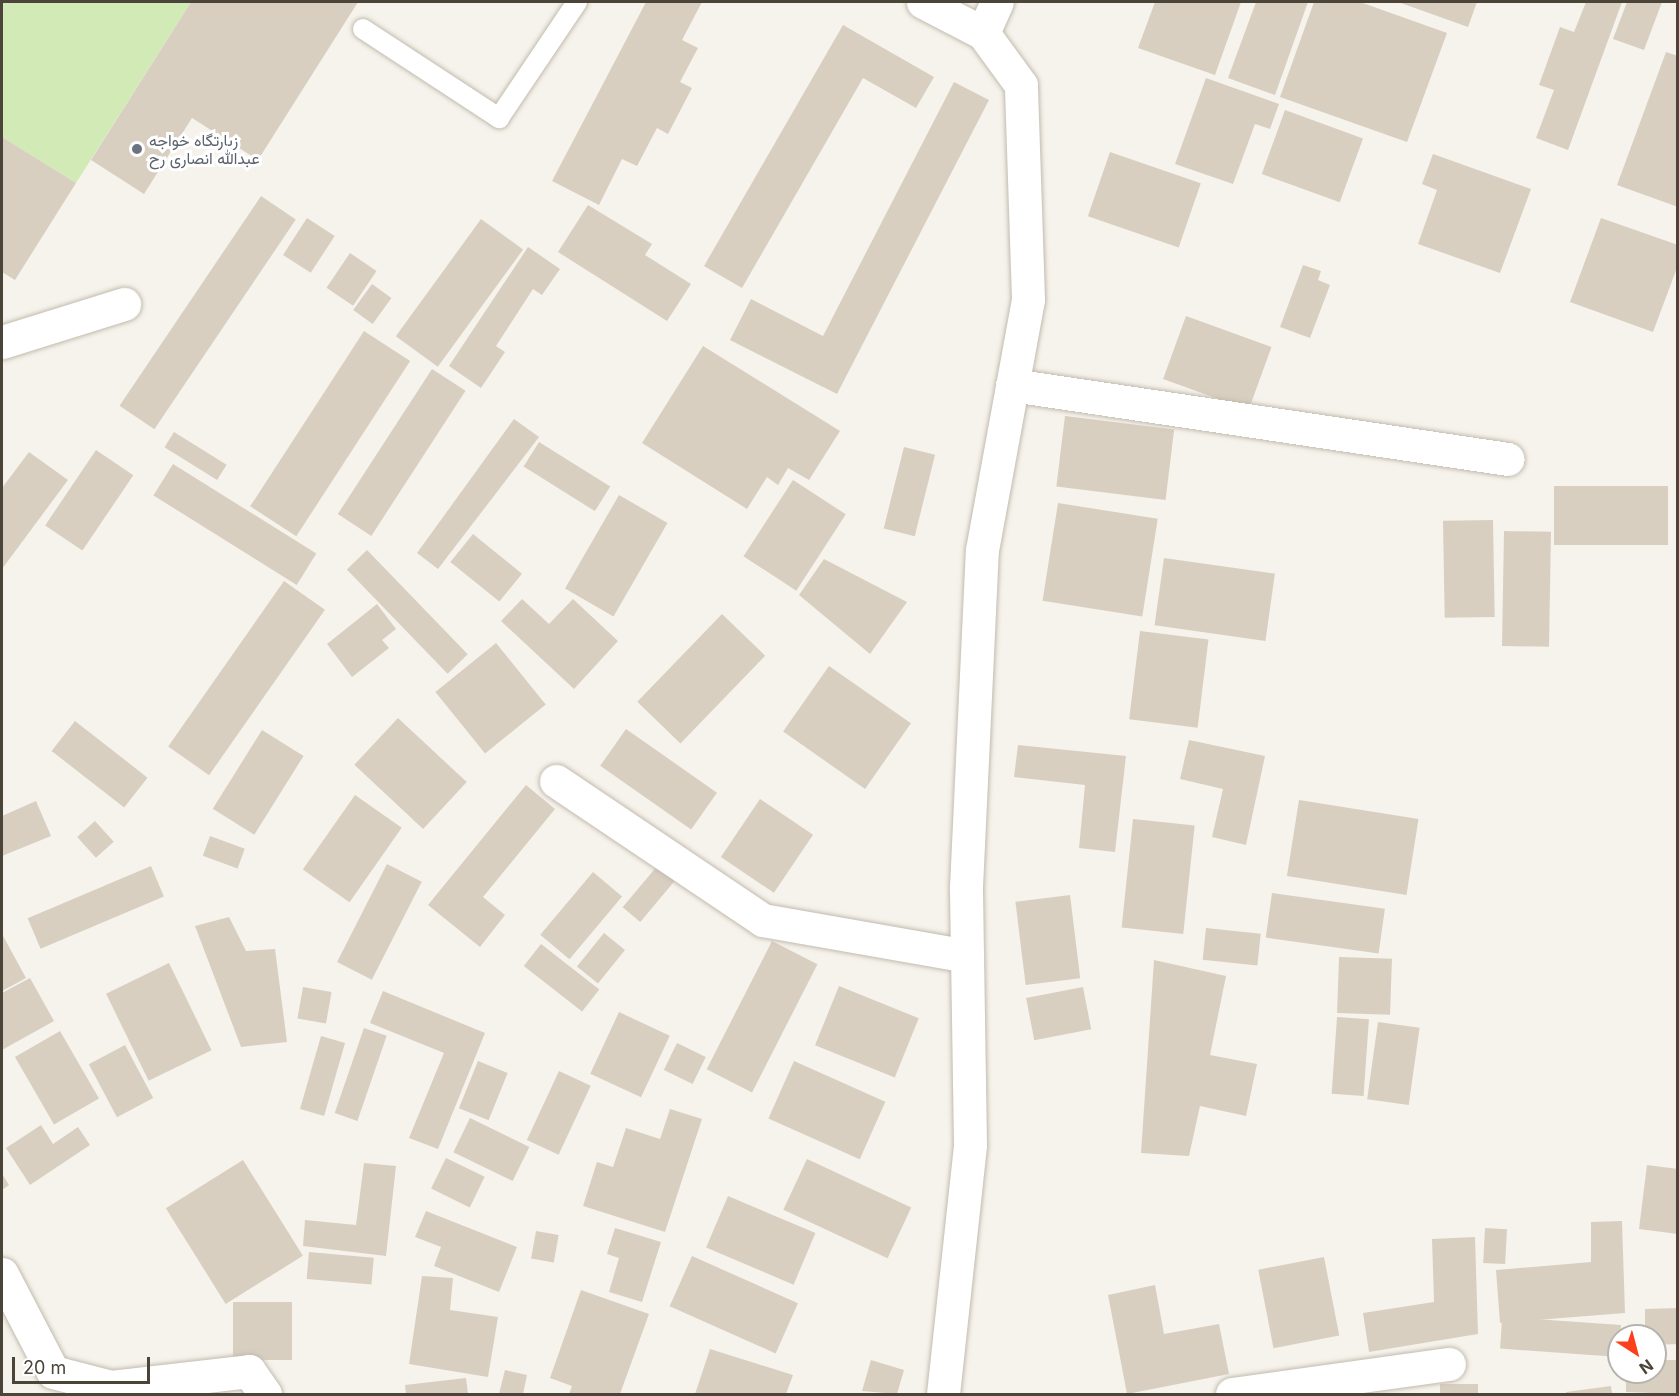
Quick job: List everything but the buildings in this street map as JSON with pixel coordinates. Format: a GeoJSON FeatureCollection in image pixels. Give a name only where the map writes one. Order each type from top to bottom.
{"type":"FeatureCollection","features":[{"type":"Feature","properties":{"kind":"street"},"geometry":{"type":"LineString","coordinates":[[923,2],[983,33],[1021,85],[1028,299],[982,550],[967,956],[970,1145],[943,1395]]}},
{"type":"Feature","properties":{"kind":"street"},"geometry":{"type":"LineString","coordinates":[[983,33],[997,2]]}},
{"type":"Feature","properties":{"kind":"street"},"geometry":{"type":"LineString","coordinates":[[2,342],[124,304]]}},
{"type":"Feature","properties":{"kind":"street"},"geometry":{"type":"LineString","coordinates":[[1012,385],[1508,459]]}},
{"type":"Feature","properties":{"kind":"street"},"geometry":{"type":"LineString","coordinates":[[556,781],[763,920],[967,956]]}},
{"type":"Feature","properties":{"kind":"street"},"geometry":{"type":"LineString","coordinates":[[2,1274],[53,1372],[111,1388],[249,1371],[265,1395]]}},
{"type":"Feature","properties":{"kind":"street"},"geometry":{"type":"LineString","coordinates":[[1232,1395],[1449,1364]]}},
{"type":"Feature","properties":{"kind":"lane"},"geometry":{"type":"LineString","coordinates":[[363,29],[499,118],[577,2]]}},
{"type":"Feature","properties":{"kind":"green space"},"geometry":{"type":"Polygon","coordinates":[[[2,2],[191,2],[76,183],[2,137],[2,2]]]}},
{"type":"Feature","properties":{"kind":"place","name":"زیارتگاه خواجه عبدالله انصاری رح"},"geometry":{"type":"Point","coordinates":[137,149]}}]}
